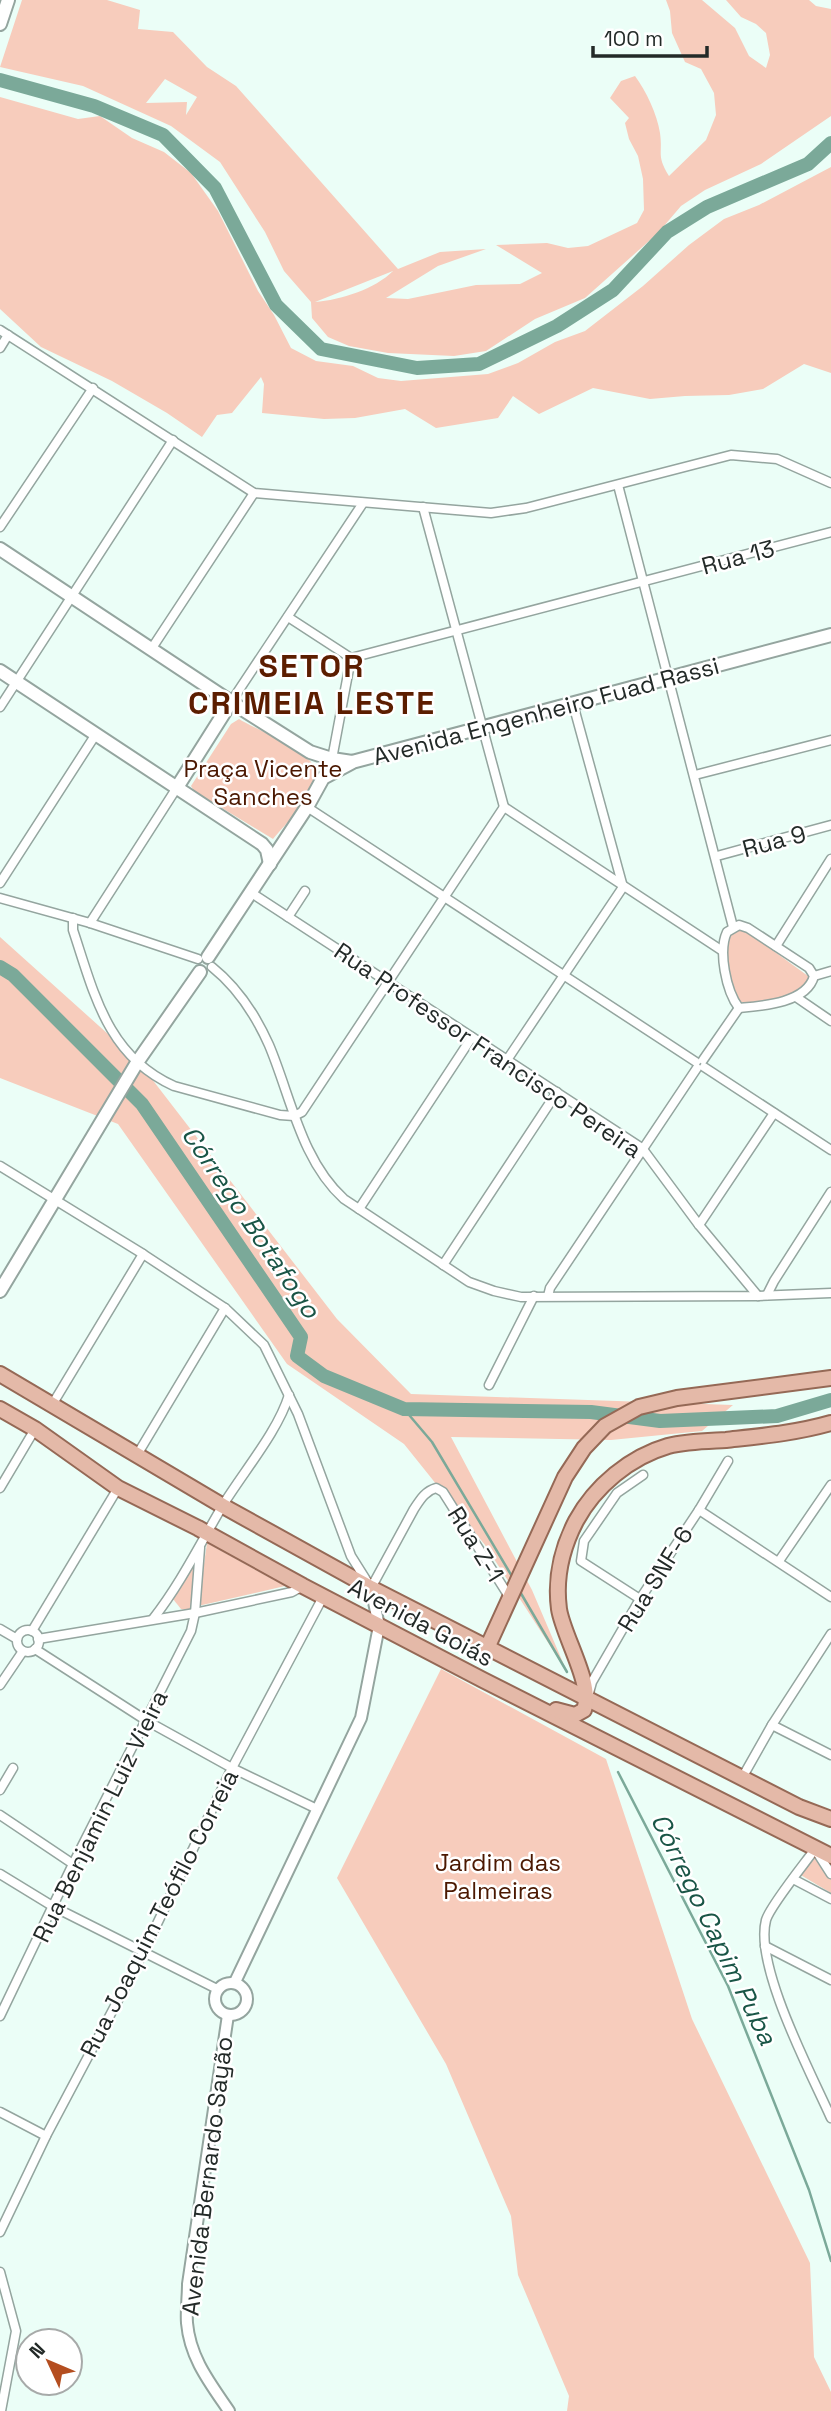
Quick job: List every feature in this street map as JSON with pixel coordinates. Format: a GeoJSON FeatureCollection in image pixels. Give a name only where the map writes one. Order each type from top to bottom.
{"type":"FeatureCollection","features":[{"type":"Feature","properties":{"kind":"main road"},"geometry":{"type":"LineString","coordinates":[[0,24],[8,0]]}},
{"type":"Feature","properties":{"kind":"main road","name":"Avenida Engenheiro Fuad Rassi"},"geometry":{"type":"LineString","coordinates":[[0,549],[310,752],[352,762],[831,635]]}},
{"type":"Feature","properties":{"kind":"main road"},"geometry":{"type":"LineString","coordinates":[[0,671],[262,844],[267,850],[270,863]]}},
{"type":"Feature","properties":{"kind":"main road"},"geometry":{"type":"LineString","coordinates":[[176,789],[231,702]]}},
{"type":"Feature","properties":{"kind":"main road"},"geometry":{"type":"LineString","coordinates":[[310,752],[319,760],[323,778]]}},
{"type":"Feature","properties":{"kind":"main road"},"geometry":{"type":"LineString","coordinates":[[0,1291],[135,1065],[205,964],[323,778],[352,762]]}},
{"type":"Feature","properties":{"kind":"main road"},"geometry":{"type":"LineString","coordinates":[[184,774],[184,788],[194,799]]}},
{"type":"Feature","properties":{"kind":"main road"},"geometry":{"type":"LineString","coordinates":[[262,844],[283,842]]}},
{"type":"Feature","properties":{"kind":"main road","name":"Avenida Goiás"},"geometry":{"type":"LineString","coordinates":[[0,1374],[222,1506],[371,1588],[799,1807],[831,1819]]}},
{"type":"Feature","properties":{"kind":"main road"},"geometry":{"type":"LineString","coordinates":[[487,1648],[570,1469],[584,1448],[605,1426],[639,1407],[677,1398],[831,1378]]}},
{"type":"Feature","properties":{"kind":"main road","name":"Avenida Goiás"},"geometry":{"type":"LineString","coordinates":[[0,1409],[35,1429],[118,1488],[502,1690],[831,1856]]}},
{"type":"Feature","properties":{"kind":"main road"},"geometry":{"type":"LineString","coordinates":[[502,1690],[513,1690],[570,1715],[575,1716],[584,1710],[587,1699],[562,1621],[558,1592],[560,1567],[568,1539],[580,1514],[615,1475],[629,1464],[667,1446],[798,1432],[830,1424]]}},
{"type":"Feature","properties":{"kind":"street"},"geometry":{"type":"LineString","coordinates":[[0,330],[254,494],[491,513],[526,508],[731,456],[777,460],[831,483]]}},
{"type":"Feature","properties":{"kind":"street"},"geometry":{"type":"LineString","coordinates":[[0,348],[8,335]]}},
{"type":"Feature","properties":{"kind":"street"},"geometry":{"type":"LineString","coordinates":[[0,527],[93,388]]}},
{"type":"Feature","properties":{"kind":"street"},"geometry":{"type":"LineString","coordinates":[[0,707],[173,440]]}},
{"type":"Feature","properties":{"kind":"street"},"geometry":{"type":"LineString","coordinates":[[618,485],[717,856],[733,927]]}},
{"type":"Feature","properties":{"kind":"street"},"geometry":{"type":"LineString","coordinates":[[152,648],[254,494]]}},
{"type":"Feature","properties":{"kind":"street"},"geometry":{"type":"LineString","coordinates":[[339,501],[346,510],[350,523]]}},
{"type":"Feature","properties":{"kind":"street"},"geometry":{"type":"LineString","coordinates":[[231,702],[363,503]]}},
{"type":"Feature","properties":{"kind":"street"},"geometry":{"type":"LineString","coordinates":[[424,508],[504,807],[721,950]]}},
{"type":"Feature","properties":{"kind":"street","name":"Rua 13"},"geometry":{"type":"LineString","coordinates":[[351,658],[831,532]]}},
{"type":"Feature","properties":{"kind":"street"},"geometry":{"type":"LineString","coordinates":[[288,617],[351,658],[332,759]]}},
{"type":"Feature","properties":{"kind":"street"},"geometry":{"type":"LineString","coordinates":[[507,1060],[623,887],[573,705]]}},
{"type":"Feature","properties":{"kind":"street"},"geometry":{"type":"LineString","coordinates":[[0,883],[96,734]]}},
{"type":"Feature","properties":{"kind":"street"},"geometry":{"type":"LineString","coordinates":[[695,775],[831,740]]}},
{"type":"Feature","properties":{"kind":"street"},"geometry":{"type":"LineString","coordinates":[[90,923],[176,789]]}},
{"type":"Feature","properties":{"kind":"street"},"geometry":{"type":"LineString","coordinates":[[307,807],[831,1150]]}},
{"type":"Feature","properties":{"kind":"street"},"geometry":{"type":"LineString","coordinates":[[73,918],[73,930],[102,1016],[135,1065],[174,1086],[280,1115],[294,1116],[302,1112],[504,807]]}},
{"type":"Feature","properties":{"kind":"street","name":"Rua 9"},"geometry":{"type":"LineString","coordinates":[[717,856],[831,825]]}},
{"type":"Feature","properties":{"kind":"street"},"geometry":{"type":"LineString","coordinates":[[776,946],[831,859]]}},
{"type":"Feature","properties":{"kind":"street"},"geometry":{"type":"LineString","coordinates":[[288,917],[305,891]]}},
{"type":"Feature","properties":{"kind":"street","name":"Rua Professor Francisco Pereira"},"geometry":{"type":"LineString","coordinates":[[250,892],[642,1148],[699,1225],[758,1296]]}},
{"type":"Feature","properties":{"kind":"street"},"geometry":{"type":"LineString","coordinates":[[0,898],[90,923],[205,964],[240,994],[268,1044],[294,1116],[316,1164],[331,1187],[359,1209],[469,1282],[521,1297],[831,1293]]}},
{"type":"Feature","properties":{"kind":"street"},"geometry":{"type":"LineString","coordinates":[[738,1008],[730,990],[721,950],[727,932],[733,927],[739,925],[748,928],[809,968],[814,976]]}},
{"type":"Feature","properties":{"kind":"street"},"geometry":{"type":"LineString","coordinates":[[814,976],[831,971]]}},
{"type":"Feature","properties":{"kind":"street"},"geometry":{"type":"LineString","coordinates":[[548,1296],[550,1288],[642,1148],[738,1008],[796,997],[805,991],[814,976]]}},
{"type":"Feature","properties":{"kind":"street"},"geometry":{"type":"LineString","coordinates":[[796,997],[831,1021]]}},
{"type":"Feature","properties":{"kind":"street"},"geometry":{"type":"LineString","coordinates":[[359,1209],[472,1037]]}},
{"type":"Feature","properties":{"kind":"street"},"geometry":{"type":"LineString","coordinates":[[443,1265],[557,1093]]}},
{"type":"Feature","properties":{"kind":"street"},"geometry":{"type":"LineString","coordinates":[[699,1225],[774,1113]]}},
{"type":"Feature","properties":{"kind":"street"},"geometry":{"type":"LineString","coordinates":[[0,1166],[225,1308],[264,1345],[290,1395],[351,1556],[371,1588],[379,1626],[361,1718],[235,1982]]}},
{"type":"Feature","properties":{"kind":"street"},"geometry":{"type":"LineString","coordinates":[[768,1295],[774,1281],[831,1192]]}},
{"type":"Feature","properties":{"kind":"street"},"geometry":{"type":"LineString","coordinates":[[52,1405],[143,1254]]}},
{"type":"Feature","properties":{"kind":"street"},"geometry":{"type":"LineString","coordinates":[[489,1385],[534,1296]]}},
{"type":"Feature","properties":{"kind":"street"},"geometry":{"type":"LineString","coordinates":[[136,1455],[225,1308]]}},
{"type":"Feature","properties":{"kind":"street"},"geometry":{"type":"LineString","coordinates":[[153,1619],[170,1598],[222,1506],[282,1413],[290,1395]]}},
{"type":"Feature","properties":{"kind":"street"},"geometry":{"type":"LineString","coordinates":[[282,1413],[288,1409],[296,1410]]}},
{"type":"Feature","properties":{"kind":"street"},"geometry":{"type":"LineString","coordinates":[[0,1488],[35,1429]]}},
{"type":"Feature","properties":{"kind":"street","name":"Rua SNF-6"},"geometry":{"type":"LineString","coordinates":[[587,1699],[592,1682],[640,1599],[728,1461]]}},
{"type":"Feature","properties":{"kind":"street"},"geometry":{"type":"LineString","coordinates":[[640,1599],[581,1560],[584,1541],[617,1493],[643,1475]]}},
{"type":"Feature","properties":{"kind":"street"},"geometry":{"type":"LineString","coordinates":[[779,1561],[831,1485]]}},
{"type":"Feature","properties":{"kind":"street"},"geometry":{"type":"LineString","coordinates":[[35,1648],[35,1635],[118,1488]]}},
{"type":"Feature","properties":{"kind":"street","name":"Rua Z-1"},"geometry":{"type":"LineString","coordinates":[[371,1588],[414,1509],[428,1491],[436,1488],[443,1492],[511,1596]]}},
{"type":"Feature","properties":{"kind":"street"},"geometry":{"type":"LineString","coordinates":[[699,1510],[831,1597]]}},
{"type":"Feature","properties":{"kind":"street","name":"Rua Benjamin Luiz Vieira"},"geometry":{"type":"LineString","coordinates":[[0,2016],[73,1864],[191,1631],[200,1548]]}},
{"type":"Feature","properties":{"kind":"street"},"geometry":{"type":"LineString","coordinates":[[35,1648],[23,1651],[18,1646],[17,1639],[23,1632],[35,1635],[195,1613],[292,1592],[303,1586]]}},
{"type":"Feature","properties":{"kind":"street","name":"Rua Joaquim Teófilo Correia"},"geometry":{"type":"LineString","coordinates":[[0,2232],[46,2136],[143,1953],[232,1768],[323,1597]]}},
{"type":"Feature","properties":{"kind":"street"},"geometry":{"type":"LineString","coordinates":[[170,1598],[180,1615]]}},
{"type":"Feature","properties":{"kind":"street"},"geometry":{"type":"LineString","coordinates":[[0,1629],[17,1639]]}},
{"type":"Feature","properties":{"kind":"street"},"geometry":{"type":"LineString","coordinates":[[742,1778],[772,1725],[831,1634]]}},
{"type":"Feature","properties":{"kind":"street"},"geometry":{"type":"LineString","coordinates":[[35,1648],[147,1721],[232,1768],[317,1809]]}},
{"type":"Feature","properties":{"kind":"street"},"geometry":{"type":"LineString","coordinates":[[0,1685],[23,1651]]}},
{"type":"Feature","properties":{"kind":"street"},"geometry":{"type":"LineString","coordinates":[[772,1725],[831,1755]]}},
{"type":"Feature","properties":{"kind":"street"},"geometry":{"type":"LineString","coordinates":[[0,1790],[13,1768]]}},
{"type":"Feature","properties":{"kind":"street"},"geometry":{"type":"LineString","coordinates":[[0,1815],[73,1864]]}},
{"type":"Feature","properties":{"kind":"street"},"geometry":{"type":"LineString","coordinates":[[831,1874],[815,1849],[766,1919],[765,1946],[771,1982],[831,2118]]}},
{"type":"Feature","properties":{"kind":"street"},"geometry":{"type":"LineString","coordinates":[[0,1874],[54,1907],[217,1989]]}},
{"type":"Feature","properties":{"kind":"street"},"geometry":{"type":"LineString","coordinates":[[793,1879],[831,1899]]}},
{"type":"Feature","properties":{"kind":"street"},"geometry":{"type":"LineString","coordinates":[[765,1946],[831,1980]]}},
{"type":"Feature","properties":{"kind":"street"},"geometry":{"type":"LineString","coordinates":[[228,1982],[235,1982],[243,1987],[247,1994],[247,2004],[239,2013],[228,2015],[215,2005],[214,1997],[217,1989],[228,1982]]}},
{"type":"Feature","properties":{"kind":"street","name":"Avenida Bernardo Sayão"},"geometry":{"type":"LineString","coordinates":[[228,2015],[188,2284],[187,2323],[193,2353],[205,2378],[229,2411]]}},
{"type":"Feature","properties":{"kind":"street"},"geometry":{"type":"LineString","coordinates":[[0,2112],[46,2136]]}},
{"type":"Feature","properties":{"kind":"street"},"geometry":{"type":"LineString","coordinates":[[0,2272],[16,2331],[2,2411]]}},
{"type":"Feature","properties":{"kind":"street"},"geometry":{"type":"LineString","coordinates":[[0,2359],[11,2365]]}},
{"type":"Feature","properties":{"kind":"green space"},"geometry":{"type":"Polygon","coordinates":[[[22,0],[107,0],[140,10],[138,29],[173,32],[207,67],[236,86],[398,269],[440,252],[486,249],[438,266],[386,298],[408,299],[476,285],[520,284],[542,273],[496,245],[547,243],[568,248],[588,246],[637,223],[644,210],[643,179],[638,156],[629,139],[625,123],[629,118],[610,98],[621,81],[635,76],[647,96],[659,126],[661,159],[669,176],[706,140],[716,115],[714,93],[701,69],[685,62],[672,33],[666,0],[702,0],[735,28],[749,56],[766,68],[770,55],[766,33],[756,24],[741,17],[726,0],[809,0],[816,6],[831,9],[831,116],[761,164],[705,190],[681,206],[658,233],[585,298],[535,319],[486,351],[454,356],[388,353],[349,346],[328,337],[312,318],[311,302],[284,271],[265,232],[220,162],[171,126],[83,86],[0,67],[22,0]],[[165,79],[146,103],[187,102],[186,115],[197,97],[165,79]],[[393,271],[315,302],[357,292],[377,283],[393,271]]]}},
{"type":"Feature","properties":{"kind":"green space"},"geometry":{"type":"Polygon","coordinates":[[[0,97],[78,119],[100,116],[132,138],[164,152],[191,173],[218,211],[258,291],[291,348],[316,361],[353,366],[378,378],[401,381],[488,374],[518,363],[555,342],[585,331],[724,219],[759,205],[831,167],[831,373],[804,364],[763,389],[729,395],[650,399],[593,388],[539,414],[513,396],[498,418],[436,428],[405,409],[355,418],[324,419],[262,413],[264,384],[261,377],[232,413],[217,415],[202,437],[112,381],[41,347],[0,309],[0,97]]]}},
{"type":"Feature","properties":{"kind":"green space","name":"Praça Vicente Sanches"},"geometry":{"type":"Polygon","coordinates":[[[239,719],[287,744],[310,761],[316,769],[317,778],[310,794],[273,839],[194,791],[191,786],[231,724],[239,719]]]}},
{"type":"Feature","properties":{"kind":"green space"},"geometry":{"type":"Polygon","coordinates":[[[735,931],[746,931],[808,976],[808,982],[792,993],[775,999],[737,1002],[725,954],[729,937],[735,931]]]}},
{"type":"Feature","properties":{"kind":"green space"},"geometry":{"type":"Polygon","coordinates":[[[0,937],[138,1061],[337,1319],[411,1394],[733,1405],[702,1431],[611,1440],[451,1437],[532,1590],[567,1672],[485,1545],[404,1444],[287,1364],[118,1124],[0,1078],[0,937]]]}},
{"type":"Feature","properties":{"kind":"green space"},"geometry":{"type":"Polygon","coordinates":[[[207,1543],[285,1586],[198,1606],[207,1543]]]}},
{"type":"Feature","properties":{"kind":"green space"},"geometry":{"type":"Polygon","coordinates":[[[196,1557],[190,1611],[181,1609],[173,1599],[196,1557]]]}},
{"type":"Feature","properties":{"kind":"green space","name":"Jardim das Palmeiras"},"geometry":{"type":"Polygon","coordinates":[[[441,1669],[606,1759],[692,2019],[810,2263],[814,2357],[831,2392],[831,2411],[567,2411],[569,2396],[518,2275],[511,2216],[446,2064],[337,1878],[441,1669]]]}},
{"type":"Feature","properties":{"kind":"green space"},"geometry":{"type":"Polygon","coordinates":[[[814,1854],[831,1878],[831,1893],[799,1874],[814,1854]]]}},
{"type":"Feature","properties":{"kind":"waterway"},"geometry":{"type":"LineString","coordinates":[[0,80],[94,106],[163,135],[215,188],[276,305],[321,349],[417,368],[479,364],[557,326],[613,290],[667,232],[707,207],[808,164],[831,143]]}},
{"type":"Feature","properties":{"kind":"waterway","name":"Córrego Botafogo"},"geometry":{"type":"LineString","coordinates":[[0,967],[13,975],[142,1104],[301,1337],[297,1356],[324,1376],[404,1409],[591,1412],[660,1421],[777,1416],[831,1400]]}},
{"type":"Feature","properties":{"kind":"waterway","name":"Córrego Capim Puba"},"geometry":{"type":"LineString","coordinates":[[404,1409],[432,1442],[513,1578]]}},
{"type":"Feature","properties":{"kind":"waterway","name":"Córrego Capim Puba"},"geometry":{"type":"LineString","coordinates":[[519,1590],[567,1672]]}},
{"type":"Feature","properties":{"kind":"waterway","name":"Córrego Capim Puba"},"geometry":{"type":"LineString","coordinates":[[618,1772],[728,1986],[809,2190],[831,2261]]}},
{"type":"Feature","properties":{"kind":"district","name":"SETOR CRIMEIA LESTE"},"geometry":{"type":"Point","coordinates":[312,684]}}]}
